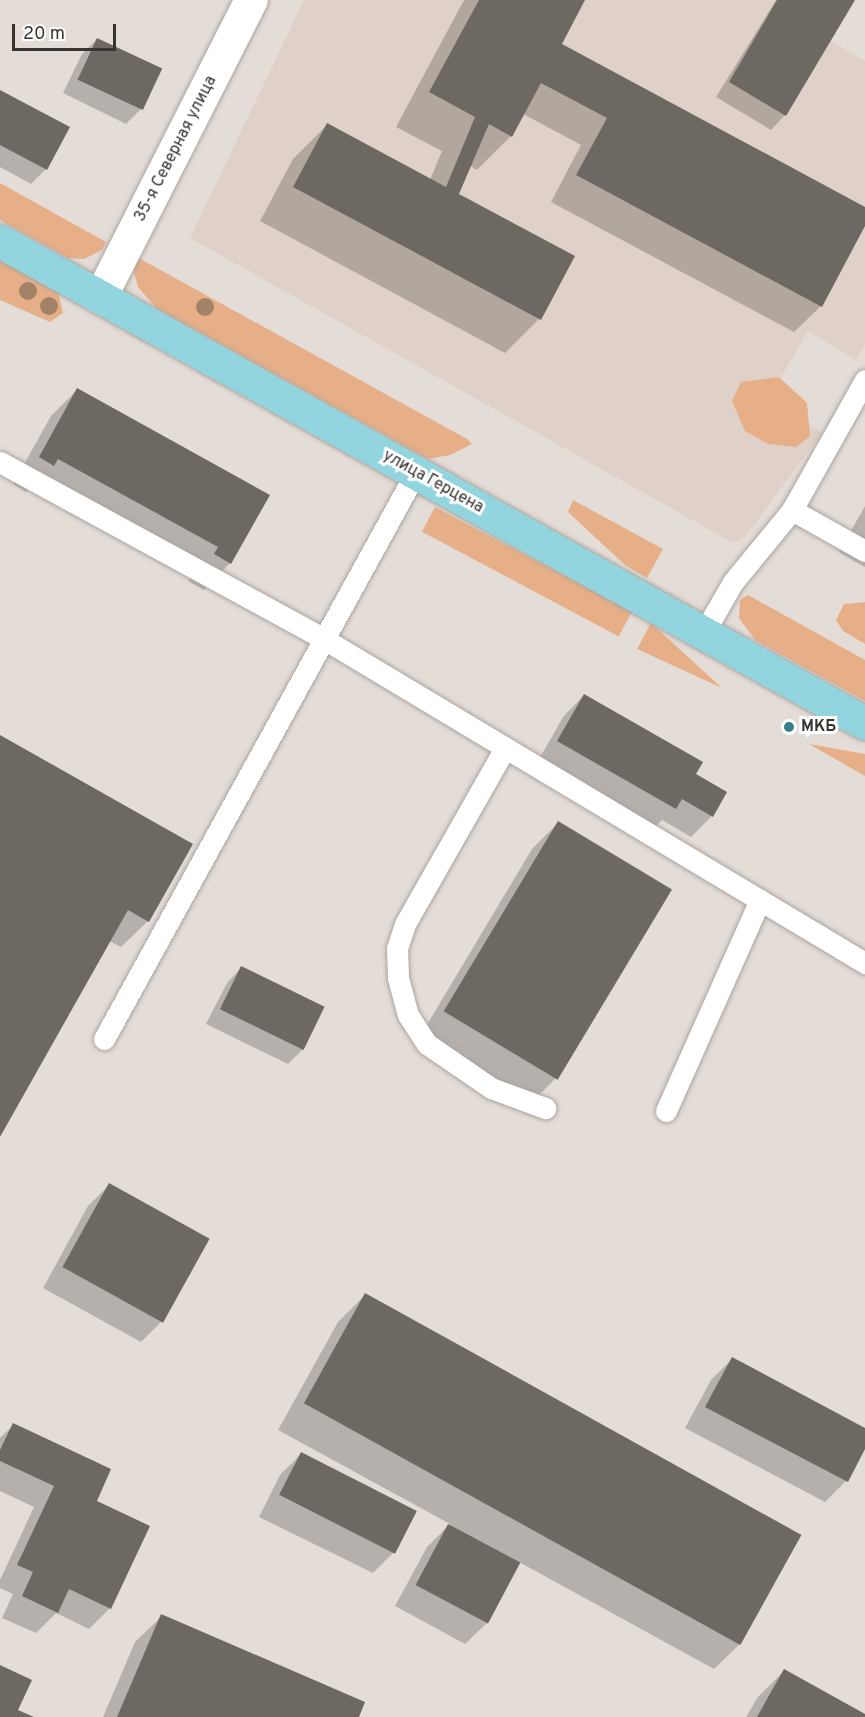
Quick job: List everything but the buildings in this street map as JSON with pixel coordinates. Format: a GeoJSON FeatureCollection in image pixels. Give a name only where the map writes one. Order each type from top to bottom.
{"type":"FeatureCollection","features":[{"type":"Feature","properties":{"kind":"main road","name":"улица Герцена"},"geometry":{"type":"LineString","coordinates":[[0,241],[865,723]]}},
{"type":"Feature","properties":{"kind":"street","name":"35-я Северная улица"},"geometry":{"type":"LineString","coordinates":[[100,297],[251,0]]}},
{"type":"Feature","properties":{"kind":"lane"},"geometry":{"type":"LineString","coordinates":[[703,634],[733,582],[792,510],[865,380]]}},
{"type":"Feature","properties":{"kind":"lane"},"geometry":{"type":"LineString","coordinates":[[0,462],[324,639],[865,963]]}},
{"type":"Feature","properties":{"kind":"lane"},"geometry":{"type":"LineString","coordinates":[[104,1039],[416,472]]}},
{"type":"Feature","properties":{"kind":"lane"},"geometry":{"type":"LineString","coordinates":[[792,510],[865,551]]}},
{"type":"Feature","properties":{"kind":"lane"},"geometry":{"type":"LineString","coordinates":[[505,748],[405,924],[397,948],[398,978],[408,1015],[427,1044],[491,1089],[545,1108]]}},
{"type":"Feature","properties":{"kind":"lane"},"geometry":{"type":"LineString","coordinates":[[666,1111],[760,900]]}},
{"type":"Feature","properties":{"kind":"shaded area"},"geometry":{"type":"Polygon","coordinates":[[[304,0],[855,0],[831,41],[865,61],[865,344],[856,360],[808,331],[766,404],[823,432],[745,537],[733,543],[190,238],[304,0]]]}},
{"type":"Feature","properties":{"kind":"shaded area"},"geometry":{"type":"Polygon","coordinates":[[[0,183],[106,242],[102,250],[84,259],[68,258],[0,220],[0,183]]]}},
{"type":"Feature","properties":{"kind":"shaded area"},"geometry":{"type":"Polygon","coordinates":[[[137,257],[467,439],[472,444],[450,455],[428,459],[156,308],[138,287],[133,268],[137,257]]]}},
{"type":"Feature","properties":{"kind":"shaded area"},"geometry":{"type":"Polygon","coordinates":[[[0,261],[58,292],[63,313],[50,322],[0,300],[0,261]]]}},
{"type":"Feature","properties":{"kind":"shaded area"},"geometry":{"type":"Polygon","coordinates":[[[779,377],[807,403],[810,436],[796,447],[768,444],[745,431],[732,401],[741,382],[779,377]]]}},
{"type":"Feature","properties":{"kind":"shaded area"},"geometry":{"type":"Polygon","coordinates":[[[573,500],[663,549],[647,578],[625,565],[568,512],[573,500]]]}},
{"type":"Feature","properties":{"kind":"shaded area"},"geometry":{"type":"Polygon","coordinates":[[[435,507],[632,612],[619,636],[422,532],[435,507]]]}},
{"type":"Feature","properties":{"kind":"shaded area"},"geometry":{"type":"Polygon","coordinates":[[[748,595],[865,660],[865,701],[755,640],[739,618],[740,600],[748,595]]]}},
{"type":"Feature","properties":{"kind":"shaded area"},"geometry":{"type":"Polygon","coordinates":[[[865,602],[865,644],[843,631],[836,620],[844,604],[865,602]]]}},
{"type":"Feature","properties":{"kind":"shaded area"},"geometry":{"type":"Polygon","coordinates":[[[651,623],[722,688],[637,649],[651,623]]]}},
{"type":"Feature","properties":{"kind":"shaded area"},"geometry":{"type":"Polygon","coordinates":[[[809,744],[865,754],[865,776],[809,744]]]}},
{"type":"Feature","properties":{"kind":"place","name":"МКБ"},"geometry":{"type":"Point","coordinates":[789,727]}}]}
